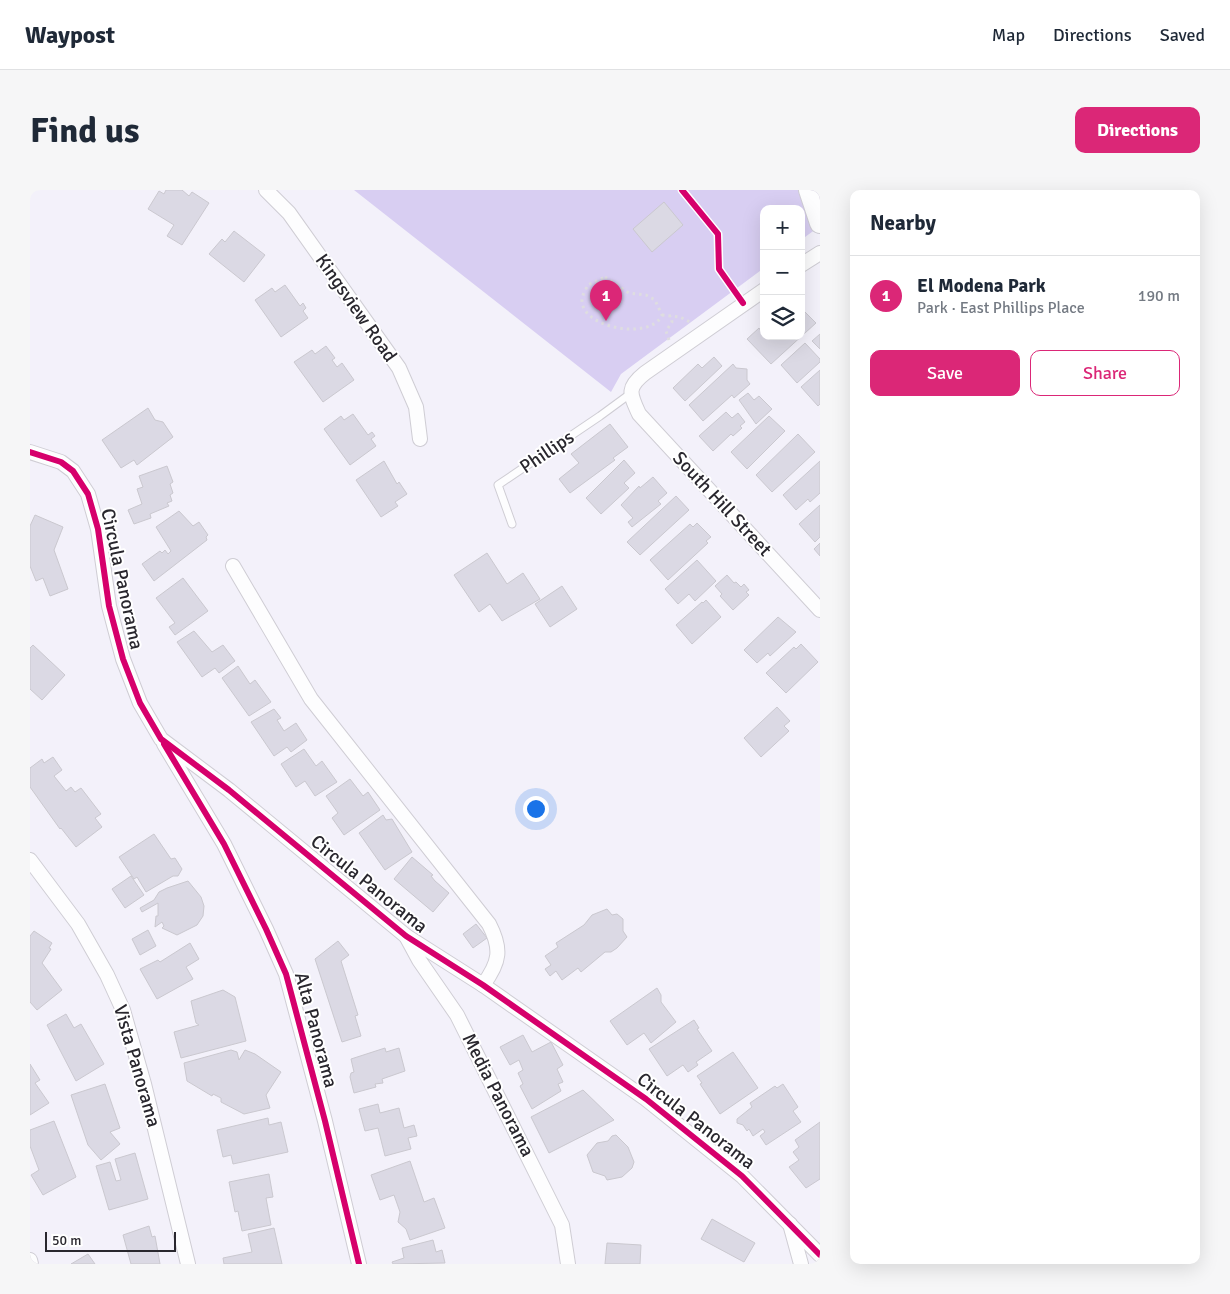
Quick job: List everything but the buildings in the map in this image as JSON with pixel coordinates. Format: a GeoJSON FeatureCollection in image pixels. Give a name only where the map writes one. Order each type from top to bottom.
{"type":"FeatureCollection","features":[{"type":"Feature","properties":{"kind":"main road"},"geometry":{"type":"LineString","coordinates":[[809,190],[820,223]]}},
{"type":"Feature","properties":{"kind":"street","name":"Kingsview Road"},"geometry":{"type":"LineString","coordinates":[[266,190],[289,213],[399,368],[416,407],[420,439]]}},
{"type":"Feature","properties":{"kind":"street"},"geometry":{"type":"LineString","coordinates":[[805,262],[820,253]]}},
{"type":"Feature","properties":{"kind":"street"},"geometry":{"type":"LineString","coordinates":[[630,394],[638,378],[760,293]]}},
{"type":"Feature","properties":{"kind":"street","name":"South Hill Street"},"geometry":{"type":"LineString","coordinates":[[630,394],[638,414],[820,610]]}},
{"type":"Feature","properties":{"kind":"street","name":"Circula Panorama"},"geometry":{"type":"LineString","coordinates":[[30,452],[61,462],[73,471],[88,494],[98,529],[109,606],[123,659],[140,703],[161,739],[229,790],[406,936],[483,985],[646,1099],[742,1176],[820,1255]]}},
{"type":"Feature","properties":{"kind":"street"},"geometry":{"type":"LineString","coordinates":[[233,566],[312,699],[489,924],[496,938],[498,961],[483,985]]}},
{"type":"Feature","properties":{"kind":"street","name":"Alta Panorama"},"geometry":{"type":"LineString","coordinates":[[161,739],[224,844],[286,974],[325,1121],[359,1264]]}},
{"type":"Feature","properties":{"kind":"street","name":"Vista Panorama"},"geometry":{"type":"LineString","coordinates":[[30,860],[78,924],[107,975],[123,1010],[144,1084],[188,1264]]}},
{"type":"Feature","properties":{"kind":"street","name":"Media Panorama"},"geometry":{"type":"LineString","coordinates":[[406,936],[419,960],[457,1015],[562,1225],[568,1264]]}},
{"type":"Feature","properties":{"kind":"street"},"geometry":{"type":"LineString","coordinates":[[789,1222],[801,1264]]}},
{"type":"Feature","properties":{"kind":"street"},"geometry":{"type":"LineString","coordinates":[[30,1260],[31,1264]]}},
{"type":"Feature","properties":{"kind":"lane","name":"Phillips"},"geometry":{"type":"LineString","coordinates":[[512,524],[498,485],[630,394]]}},
{"type":"Feature","properties":{"kind":"path"},"geometry":{"type":"LineString","coordinates":[[605,277],[629,293],[646,295],[655,300],[662,315],[659,321],[650,328],[620,328],[593,319],[582,300],[588,285],[605,277]]}},
{"type":"Feature","properties":{"kind":"path"},"geometry":{"type":"LineString","coordinates":[[662,315],[680,317],[702,332]]}},
{"type":"Feature","properties":{"kind":"path"},"geometry":{"type":"LineString","coordinates":[[671,316],[672,322],[666,334],[676,351]]}},
{"type":"Feature","properties":{"kind":"shaded area"},"geometry":{"type":"Polygon","coordinates":[[[354,190],[820,190],[820,226],[805,237],[805,205],[760,205],[760,271],[621,374],[611,392],[354,190]]]}},
{"type":"Feature","properties":{"kind":"cycle path"},"geometry":{"type":"LineString","coordinates":[[682,190],[718,234],[719,269],[743,303]]}},
{"type":"Feature","properties":{"kind":"cycle path"},"geometry":{"type":"LineString","coordinates":[[30,452],[61,462],[73,471],[88,494],[98,529],[109,606],[123,659],[140,703],[161,739],[229,790],[406,936],[483,985],[646,1099],[742,1176],[820,1255]]}},
{"type":"Feature","properties":{"kind":"cycle path"},"geometry":{"type":"LineString","coordinates":[[164,744],[224,844],[286,974],[325,1121],[359,1264]]}},
{"type":"Feature","properties":{"kind":"place","name":"El Modena Park"},"geometry":{"type":"Point","coordinates":[606,321]}}]}
